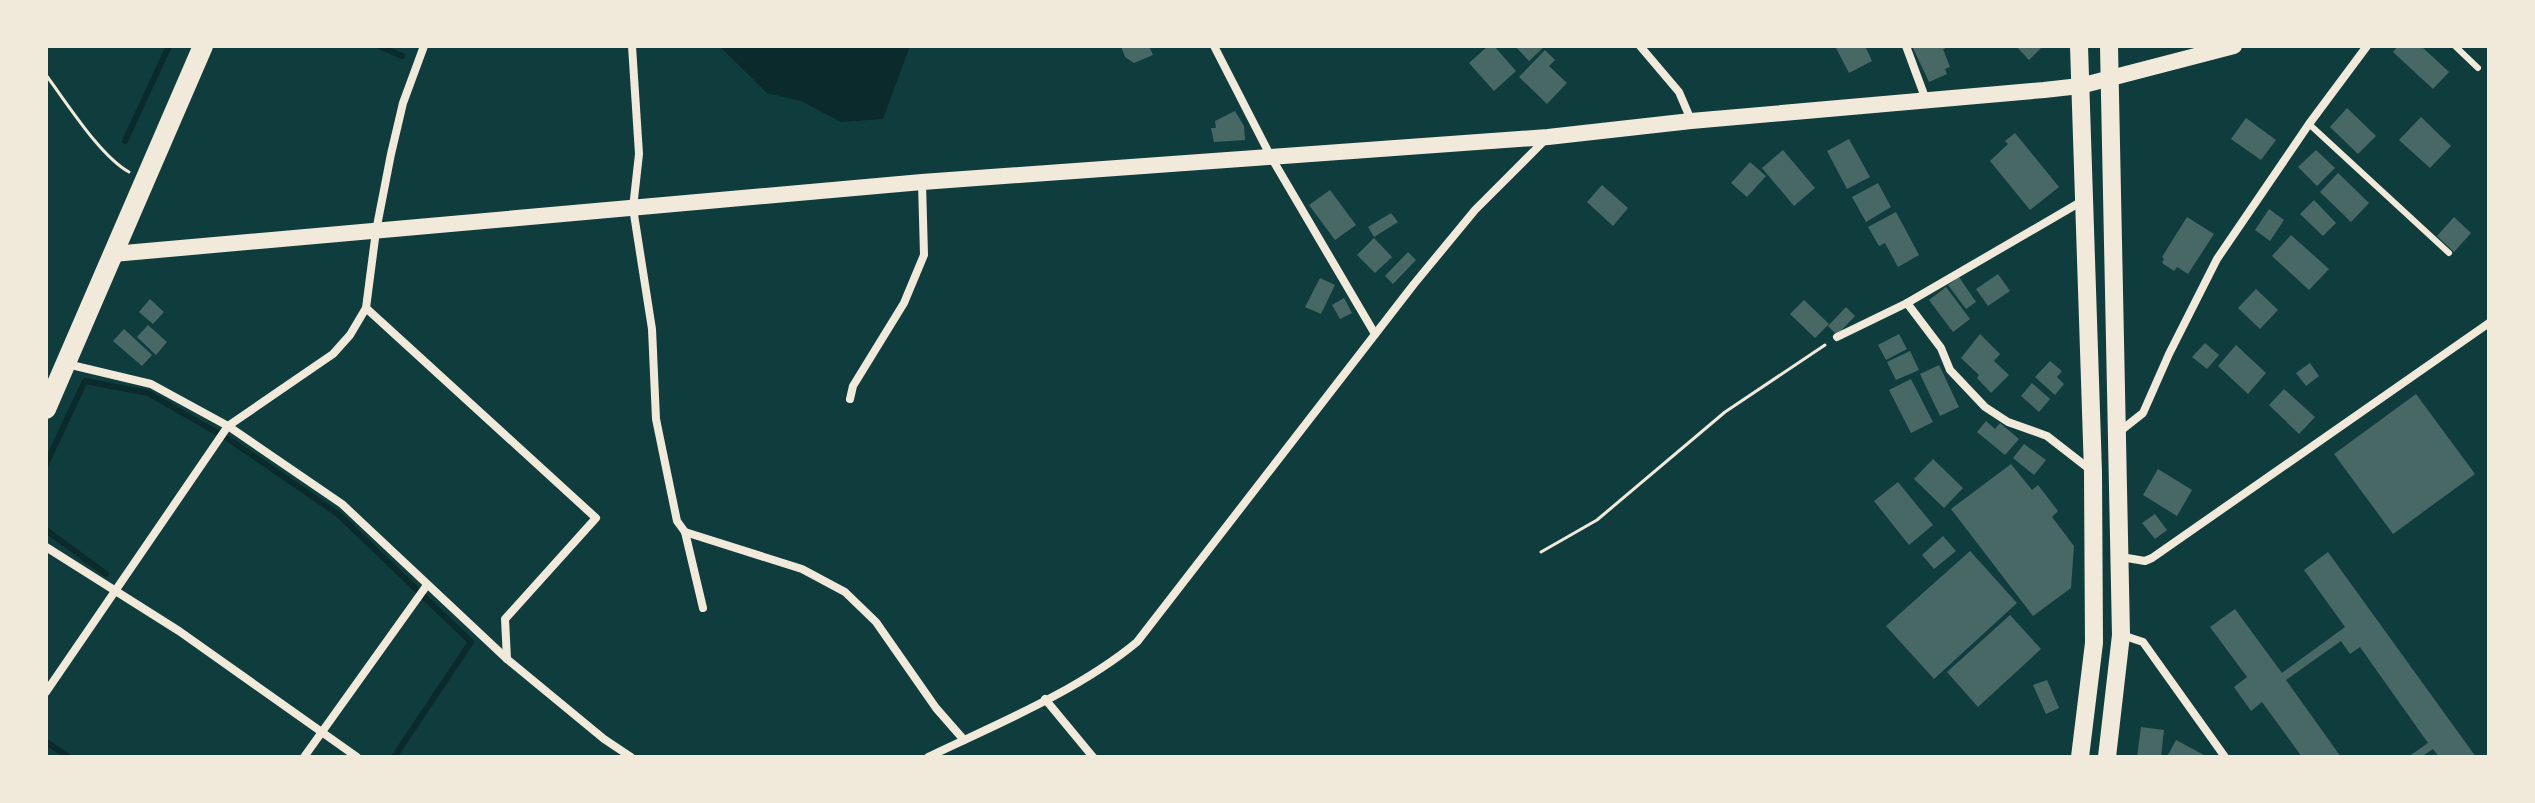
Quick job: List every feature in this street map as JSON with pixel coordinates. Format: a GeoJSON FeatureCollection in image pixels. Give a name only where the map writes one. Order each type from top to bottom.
{"type":"FeatureCollection","features":[{"type":"Feature","properties":{"kind":"highway"},"geometry":{"type":"LineString","coordinates":[[46,409],[203,46]]}},
{"type":"Feature","properties":{"kind":"main road"},"geometry":{"type":"LineString","coordinates":[[2079,46],[2093,472],[2094,643],[2080,757]]}},
{"type":"Feature","properties":{"kind":"main road"},"geometry":{"type":"LineString","coordinates":[[2107,757],[2121,635],[2109,46]]}},
{"type":"Feature","properties":{"kind":"main road"},"geometry":{"type":"LineString","coordinates":[[113,254],[922,182],[1548,137],[2080,86],[2234,46]]}},
{"type":"Feature","properties":{"kind":"street"},"geometry":{"type":"LineString","coordinates":[[46,692],[228,427],[333,354],[350,335],[366,308],[376,231],[403,103],[424,46]]}},
{"type":"Feature","properties":{"kind":"street"},"geometry":{"type":"LineString","coordinates":[[632,46],[639,154],[633,208],[652,329],[656,419],[670,497],[677,521],[685,532],[703,608]]}},
{"type":"Feature","properties":{"kind":"street"},"geometry":{"type":"LineString","coordinates":[[1214,46],[1271,157],[1375,334]]}},
{"type":"Feature","properties":{"kind":"street"},"geometry":{"type":"LineString","coordinates":[[1640,46],[1679,92],[1691,121]]}},
{"type":"Feature","properties":{"kind":"street"},"geometry":{"type":"LineString","coordinates":[[1906,46],[1926,100]]}},
{"type":"Feature","properties":{"kind":"street"},"geometry":{"type":"LineString","coordinates":[[2118,432],[2143,413],[2217,259],[2309,124],[2367,46]]}},
{"type":"Feature","properties":{"kind":"street"},"geometry":{"type":"LineString","coordinates":[[928,757],[1111,663],[1137,642],[1475,210],[1548,137]]}},
{"type":"Feature","properties":{"kind":"street"},"geometry":{"type":"LineString","coordinates":[[850,399],[853,386],[904,303],[924,255],[922,182]]}},
{"type":"Feature","properties":{"kind":"street"},"geometry":{"type":"LineString","coordinates":[[1837,337],[1907,303],[2085,200]]}},
{"type":"Feature","properties":{"kind":"street"},"geometry":{"type":"LineString","coordinates":[[1907,303],[1941,348],[1950,370],[1985,407],[2008,422],[2047,436],[2093,472]]}},
{"type":"Feature","properties":{"kind":"street"},"geometry":{"type":"LineString","coordinates":[[366,308],[596,518],[505,619],[507,659]]}},
{"type":"Feature","properties":{"kind":"street"},"geometry":{"type":"LineString","coordinates":[[2121,557],[2145,561],[2152,558],[2489,323]]}},
{"type":"Feature","properties":{"kind":"street"},"geometry":{"type":"LineString","coordinates":[[66,363],[151,384],[228,427],[342,504],[507,659],[604,739],[631,757]]}},
{"type":"Feature","properties":{"kind":"street"},"geometry":{"type":"LineString","coordinates":[[685,532],[802,569],[845,592],[876,622],[936,708],[964,740]]}},
{"type":"Feature","properties":{"kind":"street"},"geometry":{"type":"LineString","coordinates":[[46,547],[179,631],[357,757]]}},
{"type":"Feature","properties":{"kind":"street"},"geometry":{"type":"LineString","coordinates":[[304,757],[426,586]]}},
{"type":"Feature","properties":{"kind":"street"},"geometry":{"type":"LineString","coordinates":[[2121,635],[2143,642],[2225,757]]}},
{"type":"Feature","properties":{"kind":"street"},"geometry":{"type":"LineString","coordinates":[[1045,699],[1093,757]]}},
{"type":"Feature","properties":{"kind":"lane"},"geometry":{"type":"LineString","coordinates":[[2455,46],[2478,68]]}},
{"type":"Feature","properties":{"kind":"lane"},"geometry":{"type":"LineString","coordinates":[[2309,124],[2449,253]]}},
{"type":"Feature","properties":{"kind":"path"},"geometry":{"type":"LineString","coordinates":[[46,75],[119,167],[143,181]]}},
{"type":"Feature","properties":{"kind":"path"},"geometry":{"type":"LineString","coordinates":[[1541,552],[1597,520],[1725,412],[1837,337]]}},
{"type":"Feature","properties":{"kind":"water"},"geometry":{"type":"Polygon","coordinates":[[[719,46],[910,46],[883,119],[841,122],[801,101],[767,93],[719,46]]]}},
{"type":"Feature","properties":{"kind":"building"},"geometry":{"type":"Polygon","coordinates":[[[1121,46],[1149,46],[1153,55],[1134,63],[1125,57],[1121,46]]]}},
{"type":"Feature","properties":{"kind":"building"},"geometry":{"type":"Polygon","coordinates":[[[1488,46],[1494,46],[1516,71],[1494,91],[1469,63],[1488,46]]]}},
{"type":"Feature","properties":{"kind":"building"},"geometry":{"type":"Polygon","coordinates":[[[1515,46],[1545,46],[1529,61],[1515,46]]]}},
{"type":"Feature","properties":{"kind":"building"},"geometry":{"type":"Polygon","coordinates":[[[1835,46],[1865,46],[1872,61],[1849,73],[1835,46]]]}},
{"type":"Feature","properties":{"kind":"building"},"geometry":{"type":"Polygon","coordinates":[[[1912,46],[1945,46],[1943,49],[1950,67],[1945,69],[1947,74],[1929,82],[1912,46]]]}},
{"type":"Feature","properties":{"kind":"building"},"geometry":{"type":"Polygon","coordinates":[[[2016,46],[2043,46],[2029,60],[2016,46]]]}},
{"type":"Feature","properties":{"kind":"building"},"geometry":{"type":"Polygon","coordinates":[[[2398,46],[2421,46],[2449,72],[2433,89],[2393,52],[2398,46]]]}},
{"type":"Feature","properties":{"kind":"building"},"geometry":{"type":"Polygon","coordinates":[[[1545,50],[1555,60],[1549,66],[1567,83],[1547,104],[1519,77],[1545,50]]]}},
{"type":"Feature","properties":{"kind":"building"},"geometry":{"type":"Polygon","coordinates":[[[2347,108],[2376,136],[2358,154],[2330,127],[2347,108]]]}},
{"type":"Feature","properties":{"kind":"building"},"geometry":{"type":"Polygon","coordinates":[[[1235,111],[1244,126],[1245,140],[1214,142],[1211,128],[1216,128],[1215,121],[1235,111]]]}},
{"type":"Feature","properties":{"kind":"building"},"geometry":{"type":"Polygon","coordinates":[[[2421,117],[2451,146],[2430,168],[2399,140],[2421,117]]]}},
{"type":"Feature","properties":{"kind":"building"},"geometry":{"type":"Polygon","coordinates":[[[2246,118],[2276,140],[2261,160],[2231,139],[2246,118]]]}},
{"type":"Feature","properties":{"kind":"building"},"geometry":{"type":"Polygon","coordinates":[[[2015,133],[2059,187],[2030,210],[1990,161],[2015,133]]]}},
{"type":"Feature","properties":{"kind":"building"},"geometry":{"type":"Polygon","coordinates":[[[1849,139],[1870,177],[1847,189],[1827,151],[1849,139]]]}},
{"type":"Feature","properties":{"kind":"building"},"geometry":{"type":"Polygon","coordinates":[[[1783,150],[1815,188],[1794,206],[1762,168],[1783,150]]]}},
{"type":"Feature","properties":{"kind":"building"},"geometry":{"type":"Polygon","coordinates":[[[2316,150],[2335,168],[2317,186],[2298,167],[2316,150]]]}},
{"type":"Feature","properties":{"kind":"building"},"geometry":{"type":"Polygon","coordinates":[[[1750,162],[1766,176],[1747,197],[1731,183],[1750,162]]]}},
{"type":"Feature","properties":{"kind":"building"},"geometry":{"type":"Polygon","coordinates":[[[2338,173],[2369,203],[2351,222],[2320,192],[2338,173]]]}},
{"type":"Feature","properties":{"kind":"building"},"geometry":{"type":"Polygon","coordinates":[[[1878,183],[1891,207],[1866,222],[1852,197],[1878,183]]]}},
{"type":"Feature","properties":{"kind":"building"},"geometry":{"type":"Polygon","coordinates":[[[1602,185],[1628,208],[1613,226],[1587,202],[1602,185]]]}},
{"type":"Feature","properties":{"kind":"building"},"geometry":{"type":"Polygon","coordinates":[[[1330,190],[1356,225],[1335,240],[1309,205],[1330,190]]]}},
{"type":"Feature","properties":{"kind":"building"},"geometry":{"type":"Polygon","coordinates":[[[2314,200],[2336,223],[2323,236],[2300,214],[2314,200]]]}},
{"type":"Feature","properties":{"kind":"building"},"geometry":{"type":"Polygon","coordinates":[[[2269,209],[2284,220],[2270,241],[2255,230],[2269,209]]]}},
{"type":"Feature","properties":{"kind":"building"},"geometry":{"type":"Polygon","coordinates":[[[1896,212],[1919,255],[1898,267],[1885,243],[1879,246],[1868,227],[1896,212]]]}},
{"type":"Feature","properties":{"kind":"building"},"geometry":{"type":"Polygon","coordinates":[[[1391,213],[1398,222],[1374,237],[1368,227],[1391,213]]]}},
{"type":"Feature","properties":{"kind":"building"},"geometry":{"type":"Polygon","coordinates":[[[2187,217],[2214,234],[2188,274],[2177,267],[2174,271],[2162,263],[2162,257],[2187,217]]]}},
{"type":"Feature","properties":{"kind":"building"},"geometry":{"type":"Polygon","coordinates":[[[2454,217],[2471,233],[2454,252],[2437,236],[2454,217]]]}},
{"type":"Feature","properties":{"kind":"building"},"geometry":{"type":"Polygon","coordinates":[[[2291,235],[2329,269],[2309,290],[2272,256],[2291,235]]]}},
{"type":"Feature","properties":{"kind":"building"},"geometry":{"type":"Polygon","coordinates":[[[1374,238],[1392,257],[1375,273],[1357,255],[1374,238]]]}},
{"type":"Feature","properties":{"kind":"building"},"geometry":{"type":"Polygon","coordinates":[[[1408,252],[1416,260],[1393,284],[1385,276],[1408,252]]]}},
{"type":"Feature","properties":{"kind":"building"},"geometry":{"type":"Polygon","coordinates":[[[1998,274],[2010,291],[1988,306],[1976,289],[1998,274]]]}},
{"type":"Feature","properties":{"kind":"building"},"geometry":{"type":"Polygon","coordinates":[[[1959,277],[1976,302],[1966,309],[1948,285],[1959,277]]]}},
{"type":"Feature","properties":{"kind":"building"},"geometry":{"type":"Polygon","coordinates":[[[1320,278],[1335,285],[1321,314],[1305,307],[1320,278]]]}},
{"type":"Feature","properties":{"kind":"building"},"geometry":{"type":"Polygon","coordinates":[[[1946,287],[1970,319],[1953,332],[1929,300],[1946,287]]]}},
{"type":"Feature","properties":{"kind":"building"},"geometry":{"type":"Polygon","coordinates":[[[2256,289],[2278,310],[2260,329],[2238,308],[2256,289]]]}},
{"type":"Feature","properties":{"kind":"building"},"geometry":{"type":"Polygon","coordinates":[[[1344,298],[1352,313],[1340,319],[1332,305],[1344,298]]]}},
{"type":"Feature","properties":{"kind":"building"},"geometry":{"type":"Polygon","coordinates":[[[150,299],[164,312],[153,324],[139,312],[150,299]]]}},
{"type":"Feature","properties":{"kind":"building"},"geometry":{"type":"Polygon","coordinates":[[[1804,300],[1829,324],[1815,338],[1790,314],[1804,300]]]}},
{"type":"Feature","properties":{"kind":"building"},"geometry":{"type":"Polygon","coordinates":[[[1846,307],[1855,316],[1837,335],[1828,326],[1846,307]]]}},
{"type":"Feature","properties":{"kind":"building"},"geometry":{"type":"Polygon","coordinates":[[[148,325],[167,342],[156,355],[137,337],[148,325]]]}},
{"type":"Feature","properties":{"kind":"building"},"geometry":{"type":"Polygon","coordinates":[[[124,329],[152,355],[142,366],[113,341],[124,329]]]}},
{"type":"Feature","properties":{"kind":"building"},"geometry":{"type":"Polygon","coordinates":[[[1899,334],[1907,349],[1886,360],[1878,345],[1899,334]]]}},
{"type":"Feature","properties":{"kind":"building"},"geometry":{"type":"Polygon","coordinates":[[[1980,334],[2000,354],[1994,361],[2009,375],[1991,393],[1977,378],[1979,375],[1961,358],[1980,334]]]}},
{"type":"Feature","properties":{"kind":"building"},"geometry":{"type":"Polygon","coordinates":[[[2205,343],[2219,355],[2207,369],[2192,357],[2205,343]]]}},
{"type":"Feature","properties":{"kind":"building"},"geometry":{"type":"Polygon","coordinates":[[[2236,345],[2266,373],[2248,394],[2218,366],[2236,345]]]}},
{"type":"Feature","properties":{"kind":"building"},"geometry":{"type":"Polygon","coordinates":[[[1910,351],[1919,370],[1896,380],[1887,362],[1910,351]]]}},
{"type":"Feature","properties":{"kind":"building"},"geometry":{"type":"Polygon","coordinates":[[[2050,361],[2062,371],[2057,377],[2064,384],[2055,395],[2035,377],[2050,361]]]}},
{"type":"Feature","properties":{"kind":"building"},"geometry":{"type":"Polygon","coordinates":[[[2310,363],[2319,376],[2306,386],[2296,373],[2310,363]]]}},
{"type":"Feature","properties":{"kind":"building"},"geometry":{"type":"Polygon","coordinates":[[[1939,365],[1959,407],[1940,416],[1920,374],[1939,365]]]}},
{"type":"Feature","properties":{"kind":"building"},"geometry":{"type":"Polygon","coordinates":[[[1911,379],[1933,422],[1911,433],[1889,390],[1911,379]]]}},
{"type":"Feature","properties":{"kind":"building"},"geometry":{"type":"Polygon","coordinates":[[[2032,383],[2050,399],[2039,412],[2021,396],[2032,383]]]}},
{"type":"Feature","properties":{"kind":"building"},"geometry":{"type":"Polygon","coordinates":[[[2284,389],[2315,417],[2299,434],[2269,405],[2284,389]]]}},
{"type":"Feature","properties":{"kind":"building"},"geometry":{"type":"Polygon","coordinates":[[[2416,394],[2475,474],[2393,534],[2334,454],[2416,394]]]}},
{"type":"Feature","properties":{"kind":"building"},"geometry":{"type":"Polygon","coordinates":[[[1986,421],[1995,429],[2000,423],[2019,439],[2005,455],[1977,432],[1986,421]]]}},
{"type":"Feature","properties":{"kind":"building"},"geometry":{"type":"Polygon","coordinates":[[[2024,444],[2046,460],[2034,475],[2013,458],[2024,444]]]}},
{"type":"Feature","properties":{"kind":"building"},"geometry":{"type":"Polygon","coordinates":[[[1933,459],[1963,488],[1944,508],[1914,479],[1933,459]]]}},
{"type":"Feature","properties":{"kind":"building"},"geometry":{"type":"Polygon","coordinates":[[[2011,464],[2032,490],[2038,485],[2058,511],[2052,517],[2074,546],[2071,588],[2033,616],[1951,509],[2011,464]]]}},
{"type":"Feature","properties":{"kind":"building"},"geometry":{"type":"Polygon","coordinates":[[[2158,469],[2192,490],[2177,516],[2143,495],[2158,469]]]}},
{"type":"Feature","properties":{"kind":"building"},"geometry":{"type":"Polygon","coordinates":[[[1898,482],[1933,525],[1909,545],[1874,501],[1898,482]]]}},
{"type":"Feature","properties":{"kind":"building"},"geometry":{"type":"Polygon","coordinates":[[[2155,514],[2167,530],[2155,539],[2142,523],[2155,514]]]}},
{"type":"Feature","properties":{"kind":"building"},"geometry":{"type":"Polygon","coordinates":[[[1943,536],[1956,551],[1934,569],[1922,555],[1943,536]]]}},
{"type":"Feature","properties":{"kind":"building"},"geometry":{"type":"Polygon","coordinates":[[[1970,551],[2017,603],[1934,679],[1886,626],[1970,551]]]}},
{"type":"Feature","properties":{"kind":"building"},"geometry":{"type":"Polygon","coordinates":[[[2328,552],[2476,757],[2439,757],[2433,749],[2421,757],[2408,757],[2428,743],[2360,647],[2350,654],[2341,641],[2286,680],[2341,757],[2302,757],[2262,702],[2251,711],[2234,687],[2247,677],[2210,627],[2235,609],[2282,673],[2345,627],[2304,570],[2328,552]]]}},
{"type":"Feature","properties":{"kind":"building"},"geometry":{"type":"Polygon","coordinates":[[[2010,615],[2041,649],[1978,707],[1947,672],[2010,615]]]}},
{"type":"Feature","properties":{"kind":"building"},"geometry":{"type":"Polygon","coordinates":[[[2047,680],[2059,708],[2046,714],[2033,685],[2047,680]]]}},
{"type":"Feature","properties":{"kind":"building"},"geometry":{"type":"Polygon","coordinates":[[[2141,727],[2164,730],[2161,757],[2137,757],[2141,727]]]}},
{"type":"Feature","properties":{"kind":"building"},"geometry":{"type":"Polygon","coordinates":[[[2176,740],[2204,755],[2167,757],[2176,740]]]}},
{"type":"Feature","properties":{"kind":"waterway"},"geometry":{"type":"LineString","coordinates":[[125,141],[169,46]]}},
{"type":"Feature","properties":{"kind":"waterway"},"geometry":{"type":"LineString","coordinates":[[379,46],[402,56]]}},
{"type":"Feature","properties":{"kind":"waterway"},"geometry":{"type":"LineString","coordinates":[[46,464],[85,381],[148,393],[230,440],[338,514],[471,642],[394,757]]}},
{"type":"Feature","properties":{"kind":"waterway"},"geometry":{"type":"LineString","coordinates":[[46,530],[106,574]]}},
{"type":"Feature","properties":{"kind":"waterway"},"geometry":{"type":"LineString","coordinates":[[46,742],[69,757]]}}]}
